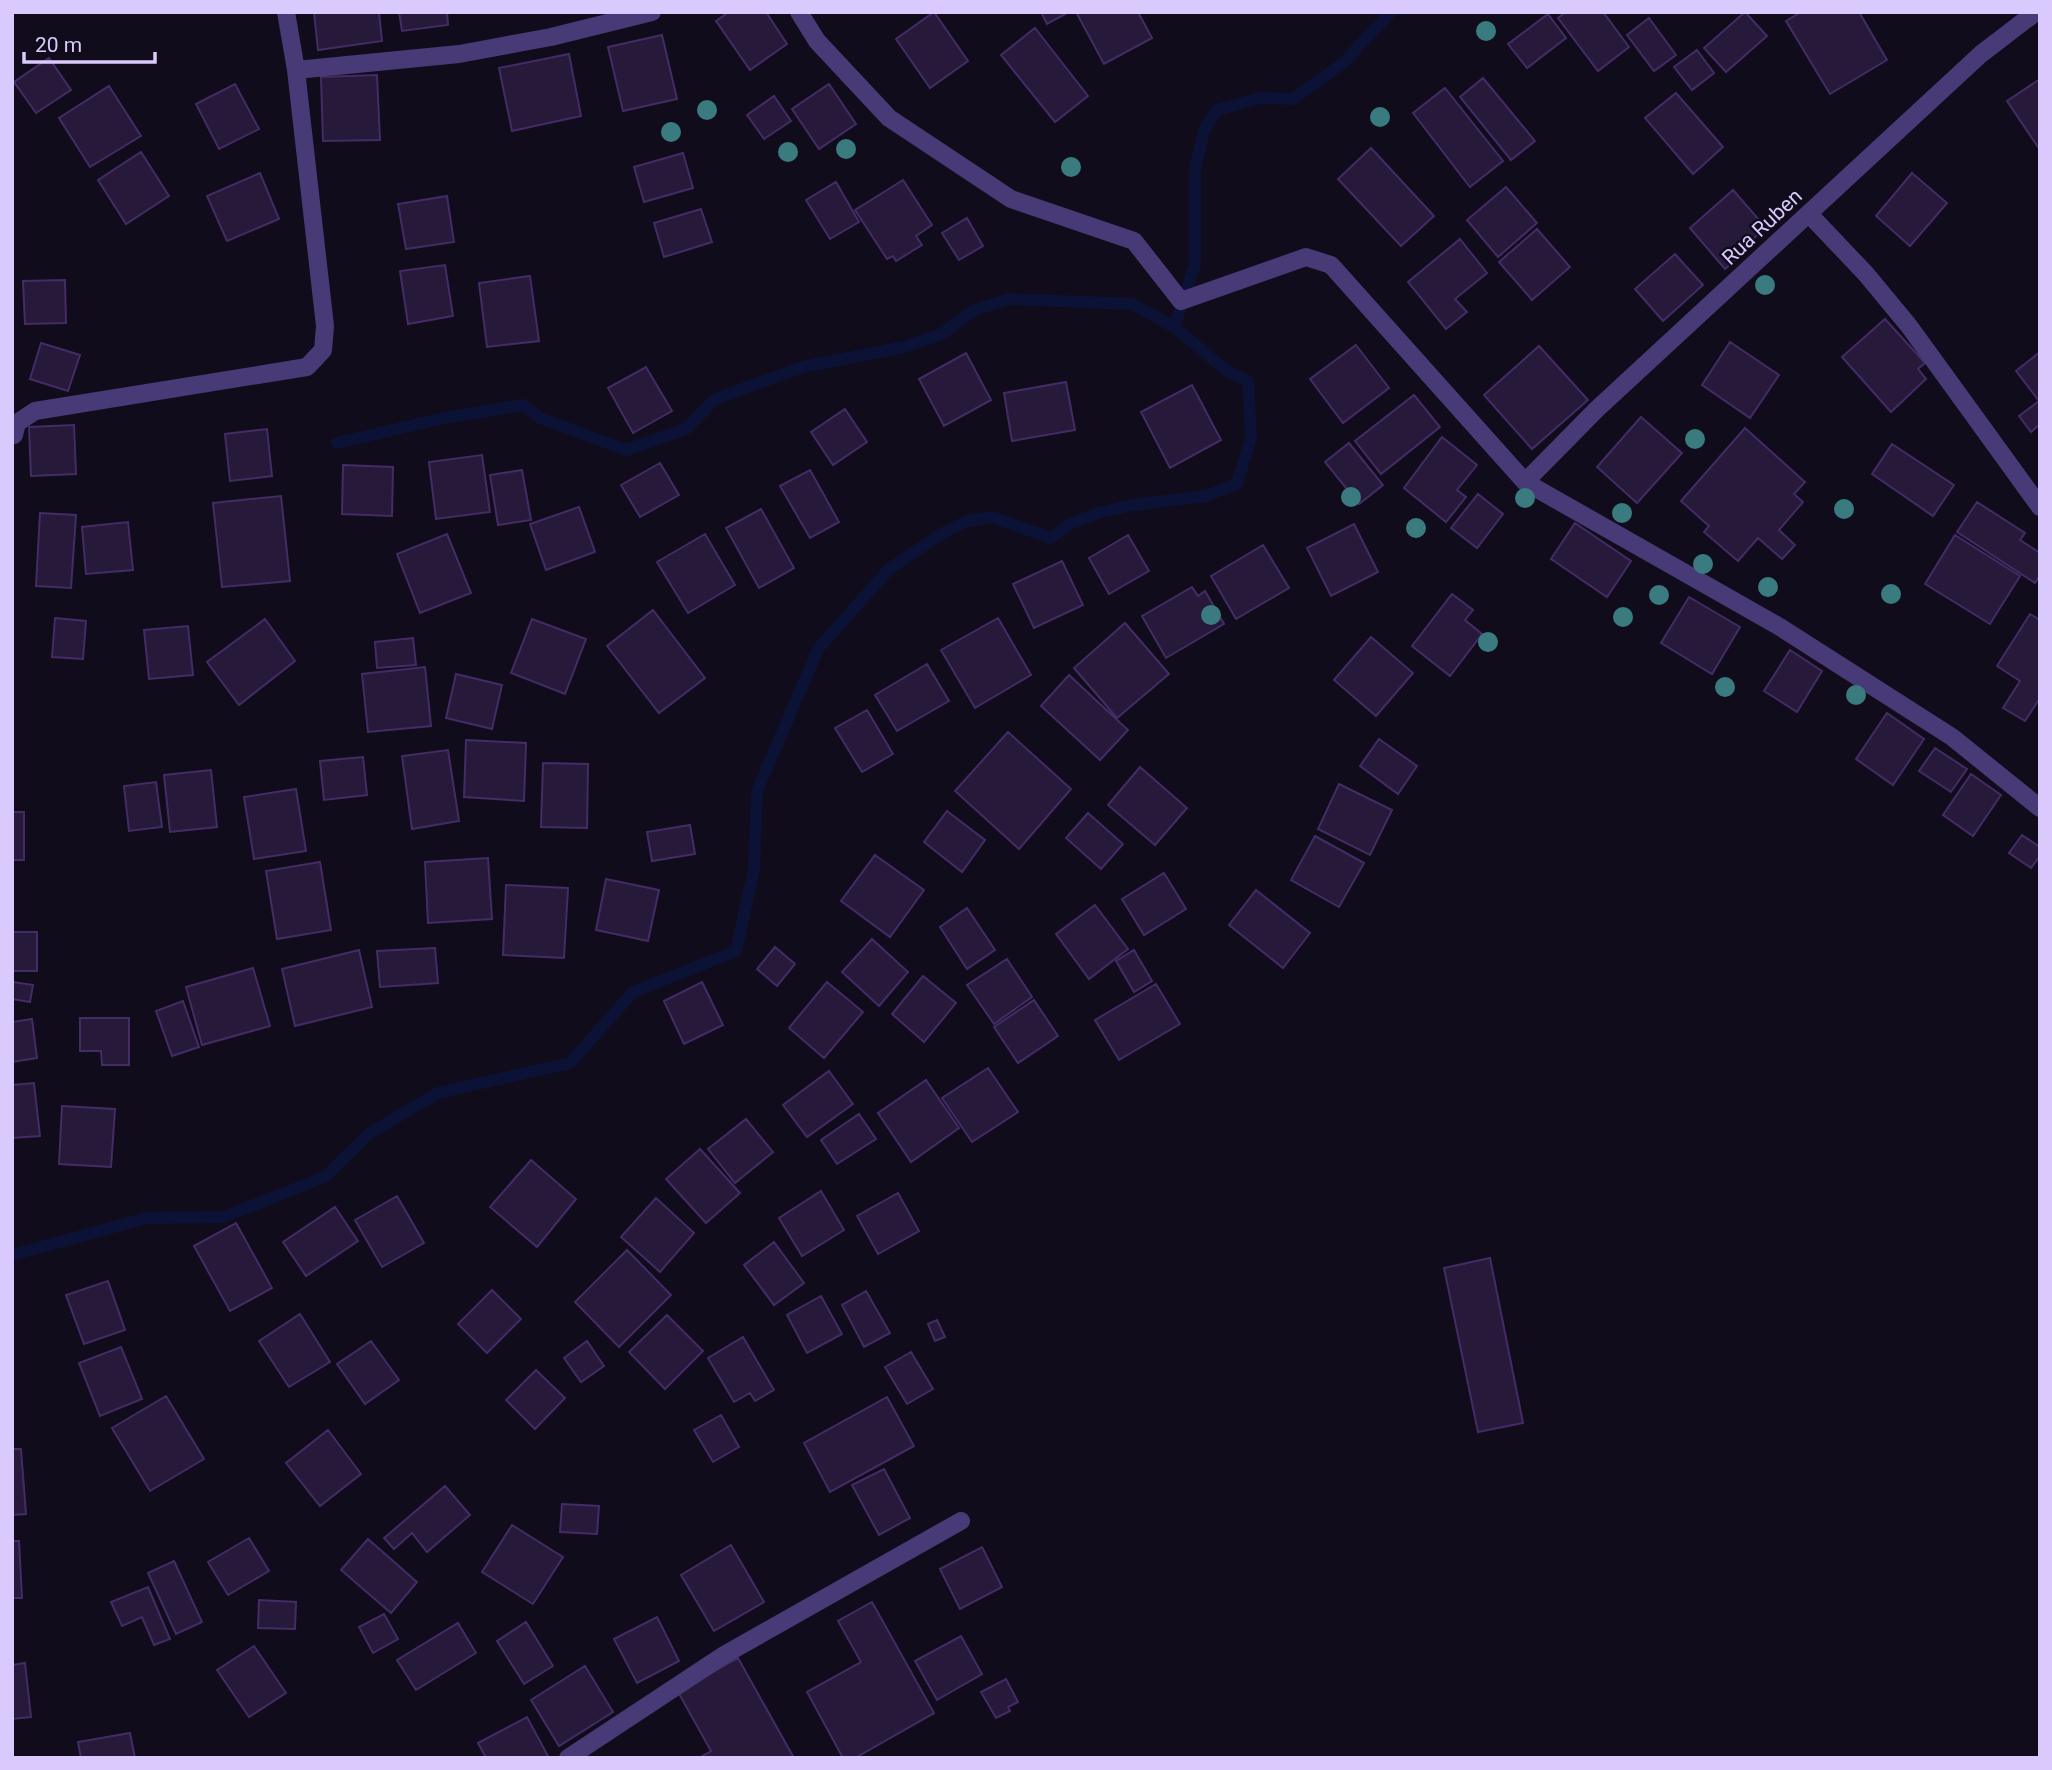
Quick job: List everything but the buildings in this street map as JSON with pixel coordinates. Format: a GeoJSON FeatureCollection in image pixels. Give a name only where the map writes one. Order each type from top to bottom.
{"type":"FeatureCollection","features":[{"type":"Feature","properties":{"kind":"street"},"geometry":{"type":"LineString","coordinates":[[14,435],[17,423],[35,411],[307,367],[323,350],[325,326],[296,71],[286,12]]}},
{"type":"Feature","properties":{"kind":"street"},"geometry":{"type":"LineString","coordinates":[[296,71],[458,54],[551,37],[653,12]]}},
{"type":"Feature","properties":{"kind":"street"},"geometry":{"type":"LineString","coordinates":[[799,12],[817,41],[889,118],[1011,199],[1135,242],[1181,301],[1306,257],[1331,265],[1525,482],[1780,627],[1952,737],[2040,808]]}},
{"type":"Feature","properties":{"kind":"street","name":"Rua Ruben"},"geometry":{"type":"LineString","coordinates":[[1525,482],[1597,409],[1981,54],[2036,12]]}},
{"type":"Feature","properties":{"kind":"street"},"geometry":{"type":"LineString","coordinates":[[1809,214],[1866,274],[1909,326],[2040,508]]}},
{"type":"Feature","properties":{"kind":"street"},"geometry":{"type":"LineString","coordinates":[[568,1758],[724,1655],[961,1521]]}},
{"type":"Feature","properties":{"kind":"waterway"},"geometry":{"type":"LineString","coordinates":[[337,443],[444,418],[523,405],[540,418],[626,450],[686,429],[715,399],[803,367],[904,347],[942,334],[974,310],[1010,299],[1132,304],[1174,327],[1195,265],[1195,169],[1204,131],[1217,110],[1260,98],[1293,99],[1343,63],[1391,12]]}},
{"type":"Feature","properties":{"kind":"waterway"},"geometry":{"type":"LineString","coordinates":[[12,1255],[147,1218],[224,1217],[325,1177],[370,1133],[438,1093],[570,1063],[633,992],[736,951],[754,869],[757,791],[818,649],[889,569],[941,534],[967,521],[992,517],[1051,538],[1070,524],[1098,513],[1133,505],[1206,496],[1237,484],[1251,437],[1248,381],[1227,371],[1174,327]]}}]}
